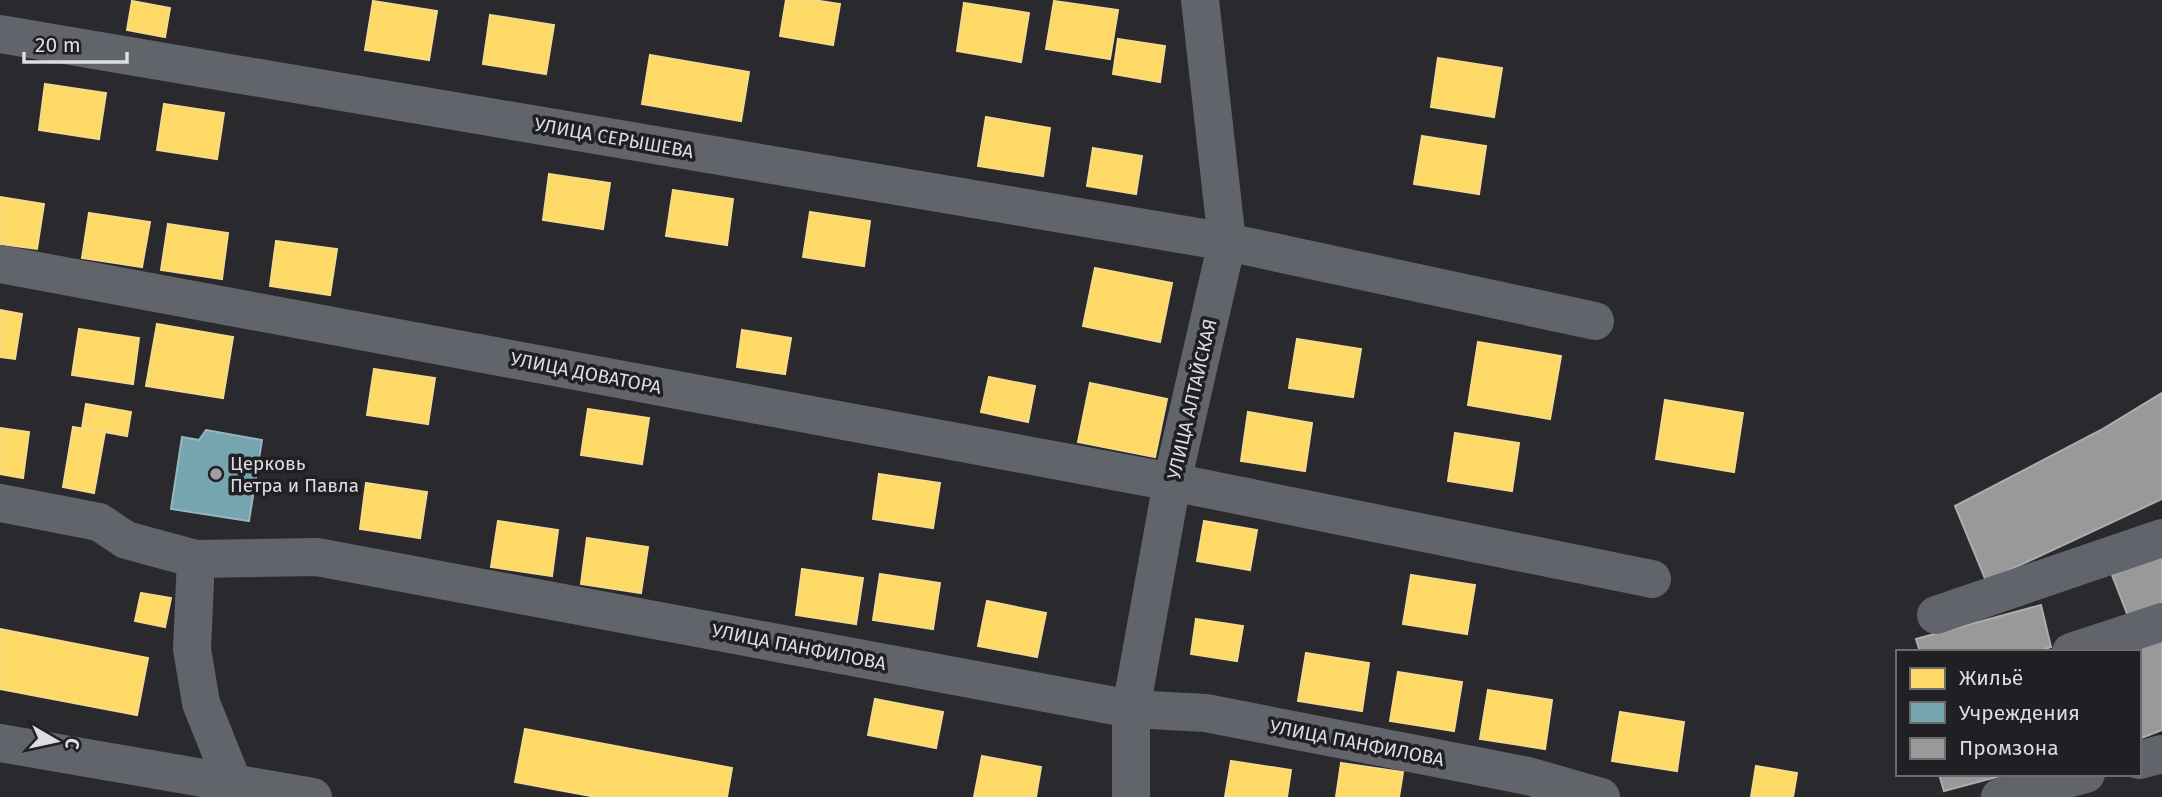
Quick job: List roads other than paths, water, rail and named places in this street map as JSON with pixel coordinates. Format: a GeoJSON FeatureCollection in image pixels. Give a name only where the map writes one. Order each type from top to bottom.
{"type":"FeatureCollection","features":[{"type":"Feature","properties":{"kind":"street","name":"УЛИЦА АЛТАЙСКАЯ"},"geometry":{"type":"LineString","coordinates":[[1131,797],[1131,709],[1172,482],[1227,242],[1200,0]]}},
{"type":"Feature","properties":{"kind":"street","name":"УЛИЦА СЕРЫШЕВА"},"geometry":{"type":"LineString","coordinates":[[0,34],[1227,242],[1595,321]]}},
{"type":"Feature","properties":{"kind":"street","name":"УЛИЦА ДОВАТОРА"},"geometry":{"type":"LineString","coordinates":[[0,264],[1172,482],[1652,579]]}},
{"type":"Feature","properties":{"kind":"street","name":"УЛИЦА ПАНФИЛОВА"},"geometry":{"type":"LineString","coordinates":[[0,503],[99,522],[125,540],[195,559],[317,557],[1131,709],[1206,713],[1528,776],[1601,797]]}},
{"type":"Feature","properties":{"kind":"street"},"geometry":{"type":"LineString","coordinates":[[1936,615],[2162,538]]}},
{"type":"Feature","properties":{"kind":"street"},"geometry":{"type":"LineString","coordinates":[[195,559],[192,649],[201,703],[233,782]]}},
{"type":"Feature","properties":{"kind":"street"},"geometry":{"type":"LineString","coordinates":[[2077,650],[2162,622]]}},
{"type":"Feature","properties":{"kind":"street"},"geometry":{"type":"LineString","coordinates":[[0,743],[313,797]]}},
{"type":"Feature","properties":{"kind":"street"},"geometry":{"type":"LineString","coordinates":[[2141,759],[2162,754]]}},
{"type":"Feature","properties":{"kind":"street"},"geometry":{"type":"LineString","coordinates":[[2000,797],[2079,776]]}},
{"type":"Feature","properties":{"kind":"place","name":"Церковь Петра и Павла"},"geometry":{"type":"Point","coordinates":[216,474]}}]}
